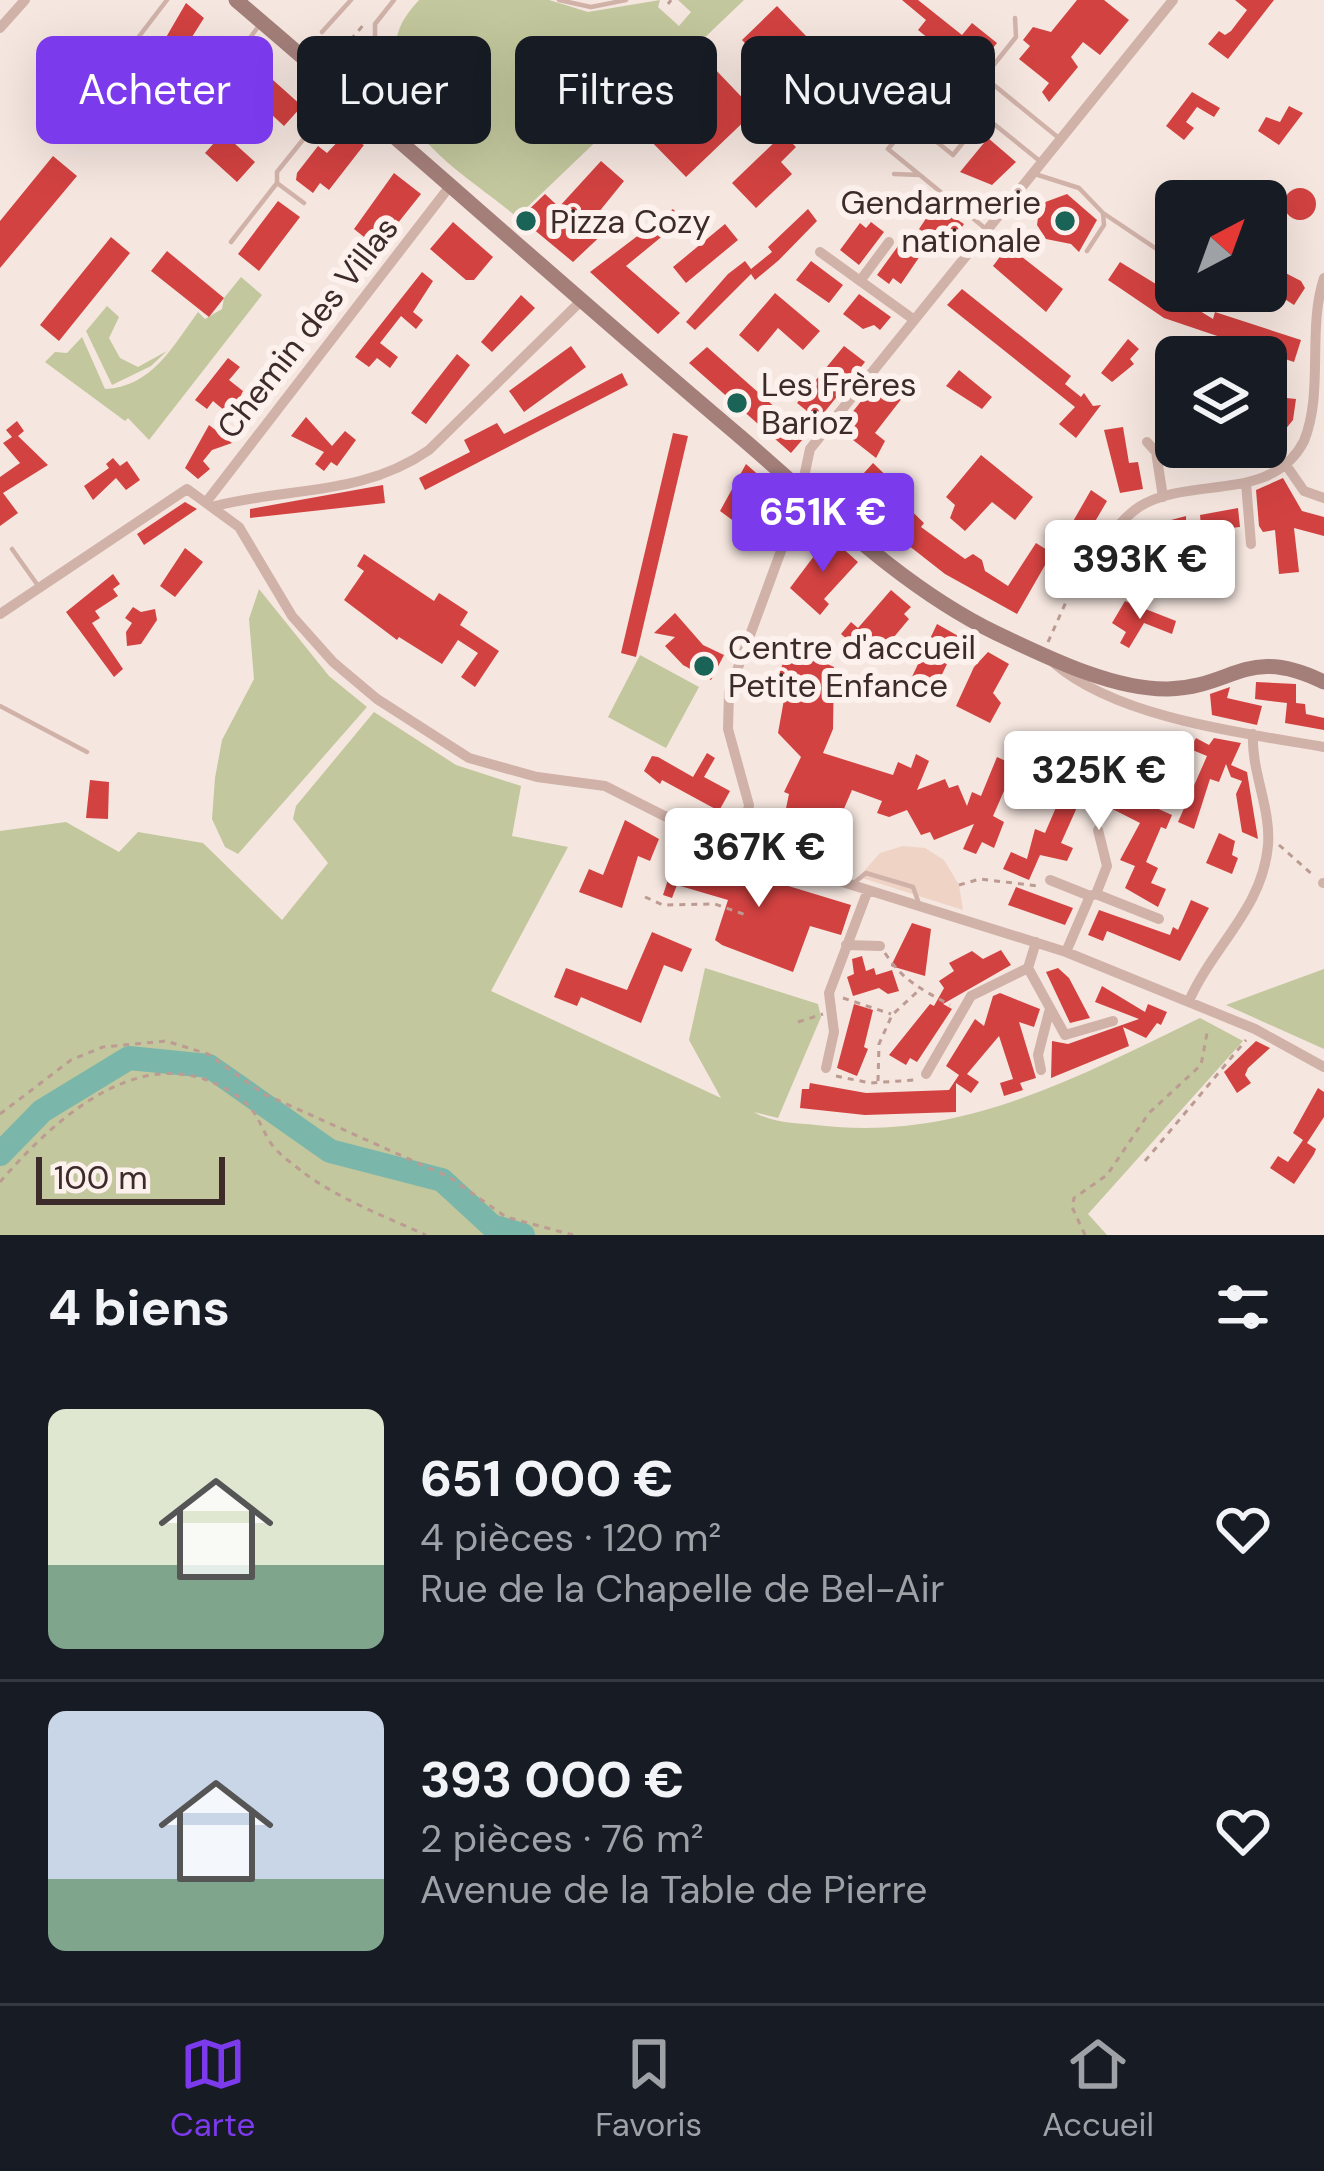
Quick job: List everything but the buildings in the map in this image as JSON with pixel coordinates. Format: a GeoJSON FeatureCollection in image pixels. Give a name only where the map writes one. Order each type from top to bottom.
{"type":"FeatureCollection","features":[{"type":"Feature","properties":{"kind":"main road"},"geometry":{"type":"LineString","coordinates":[[236,0],[297,52]]}},
{"type":"Feature","properties":{"kind":"main road"},"geometry":{"type":"LineString","coordinates":[[402,144],[800,488],[943,604],[1042,653],[1150,688],[1192,685],[1256,665],[1279,665],[1324,682]]}},
{"type":"Feature","properties":{"kind":"street"},"geometry":{"type":"LineString","coordinates":[[0,28],[25,0]]}},
{"type":"Feature","properties":{"kind":"street"},"geometry":{"type":"LineString","coordinates":[[740,850],[749,805],[728,729],[729,692],[810,449],[1173,0]]}},
{"type":"Feature","properties":{"kind":"street","name":"Chemin des Villas"},"geometry":{"type":"LineString","coordinates":[[211,503],[450,186]]}},
{"type":"Feature","properties":{"kind":"street"},"geometry":{"type":"LineString","coordinates":[[860,281],[889,242]]}},
{"type":"Feature","properties":{"kind":"street"},"geometry":{"type":"LineString","coordinates":[[820,252],[913,319]]}},
{"type":"Feature","properties":{"kind":"street"},"geometry":{"type":"LineString","coordinates":[[1287,464],[1304,444],[1313,418],[1324,278]]}},
{"type":"Feature","properties":{"kind":"street"},"geometry":{"type":"LineString","coordinates":[[211,503],[344,488],[400,471],[429,450],[582,301]]}},
{"type":"Feature","properties":{"kind":"street"},"geometry":{"type":"LineString","coordinates":[[1147,442],[1156,452],[1163,497]]}},
{"type":"Feature","properties":{"kind":"street"},"geometry":{"type":"LineString","coordinates":[[1287,466],[1304,491],[1324,498]]}},
{"type":"Feature","properties":{"kind":"street"},"geometry":{"type":"LineString","coordinates":[[1065,588],[1078,587],[1138,508],[1163,497],[1246,484],[1280,468]]}},
{"type":"Feature","properties":{"kind":"street"},"geometry":{"type":"LineString","coordinates":[[1246,484],[1251,544]]}},
{"type":"Feature","properties":{"kind":"street"},"geometry":{"type":"LineString","coordinates":[[2,608],[187,489],[239,527],[292,616],[333,662],[377,700],[469,758],[537,777],[605,786],[740,850],[1066,952],[1255,1029],[1324,1067]]}},
{"type":"Feature","properties":{"kind":"street"},"geometry":{"type":"LineString","coordinates":[[1042,653],[1074,680],[1140,706],[1324,747]]}},
{"type":"Feature","properties":{"kind":"street"},"geometry":{"type":"LineString","coordinates":[[1189,1001],[1204,966],[1257,895],[1268,832],[1253,734]]}},
{"type":"Feature","properties":{"kind":"street"},"geometry":{"type":"LineString","coordinates":[[1066,952],[1107,866],[1098,830]]}},
{"type":"Feature","properties":{"kind":"street"},"geometry":{"type":"LineString","coordinates":[[1051,880],[1159,920]]}},
{"type":"Feature","properties":{"kind":"street"},"geometry":{"type":"LineString","coordinates":[[826,1068],[834,1032],[829,993],[868,890]]}},
{"type":"Feature","properties":{"kind":"street"},"geometry":{"type":"LineString","coordinates":[[1036,942],[1028,968],[1059,1031]]}},
{"type":"Feature","properties":{"kind":"street"},"geometry":{"type":"LineString","coordinates":[[846,945],[880,946]]}},
{"type":"Feature","properties":{"kind":"street"},"geometry":{"type":"LineString","coordinates":[[926,1074],[971,996],[1028,968]]}},
{"type":"Feature","properties":{"kind":"street"},"geometry":{"type":"LineString","coordinates":[[1041,1070],[1049,1012]]}},
{"type":"Feature","properties":{"kind":"street"},"geometry":{"type":"LineString","coordinates":[[1042,1037],[1059,1031],[1072,1035],[1113,1021]]}},
{"type":"Feature","properties":{"kind":"lane"},"geometry":{"type":"LineString","coordinates":[[139,36],[167,0]]}},
{"type":"Feature","properties":{"kind":"lane"},"geometry":{"type":"LineString","coordinates":[[322,32],[351,0]]}},
{"type":"Feature","properties":{"kind":"lane"},"geometry":{"type":"LineString","coordinates":[[375,36],[375,24],[394,0]]}},
{"type":"Feature","properties":{"kind":"lane"},"geometry":{"type":"LineString","coordinates":[[559,0],[591,7],[626,0]]}},
{"type":"Feature","properties":{"kind":"lane"},"geometry":{"type":"LineString","coordinates":[[1015,18],[1016,38],[984,77],[1060,139]]}},
{"type":"Feature","properties":{"kind":"lane"},"geometry":{"type":"LineString","coordinates":[[252,36],[262,22]]}},
{"type":"Feature","properties":{"kind":"lane"},"geometry":{"type":"LineString","coordinates":[[986,229],[888,149],[911,121],[953,155],[984,116],[1037,167],[1079,188],[1103,213],[1155,248]]}},
{"type":"Feature","properties":{"kind":"lane"},"geometry":{"type":"LineString","coordinates":[[231,242],[278,183],[277,172],[300,144]]}},
{"type":"Feature","properties":{"kind":"lane"},"geometry":{"type":"LineString","coordinates":[[894,174],[920,175]]}},
{"type":"Feature","properties":{"kind":"lane"},"geometry":{"type":"LineString","coordinates":[[278,183],[304,203]]}},
{"type":"Feature","properties":{"kind":"lane"},"geometry":{"type":"LineString","coordinates":[[1087,250],[1104,225],[1103,213]]}},
{"type":"Feature","properties":{"kind":"lane"},"geometry":{"type":"LineString","coordinates":[[12,549],[39,587]]}},
{"type":"Feature","properties":{"kind":"lane"},"geometry":{"type":"LineString","coordinates":[[0,706],[87,752]]}},
{"type":"Feature","properties":{"kind":"lane"},"geometry":{"type":"LineString","coordinates":[[852,885],[866,873],[913,887],[920,906]]}},
{"type":"Feature","properties":{"kind":"path"},"geometry":{"type":"LineString","coordinates":[[354,36],[373,13]]}},
{"type":"Feature","properties":{"kind":"path"},"geometry":{"type":"LineString","coordinates":[[1042,653],[1066,606],[1065,588]]}},
{"type":"Feature","properties":{"kind":"path"},"geometry":{"type":"LineString","coordinates":[[1268,832],[1324,883]]}},
{"type":"Feature","properties":{"kind":"path"},"geometry":{"type":"LineString","coordinates":[[959,885],[980,879],[1035,888],[1051,880]]}},
{"type":"Feature","properties":{"kind":"path"},"geometry":{"type":"LineString","coordinates":[[645,897],[663,905],[716,904],[746,915]]}},
{"type":"Feature","properties":{"kind":"path"},"geometry":{"type":"LineString","coordinates":[[880,946],[895,971],[918,990],[962,1011]]}},
{"type":"Feature","properties":{"kind":"path"},"geometry":{"type":"LineString","coordinates":[[878,1081],[879,1044],[892,1015],[918,990]]}},
{"type":"Feature","properties":{"kind":"path"},"geometry":{"type":"LineString","coordinates":[[829,993],[892,1015]]}},
{"type":"Feature","properties":{"kind":"path"},"geometry":{"type":"LineString","coordinates":[[798,1022],[830,1011]]}},
{"type":"Feature","properties":{"kind":"path"},"geometry":{"type":"LineString","coordinates":[[1085,1235],[1072,1207],[1074,1198],[1107,1175],[1150,1113],[1201,1065],[1208,1028]]}},
{"type":"Feature","properties":{"kind":"path"},"geometry":{"type":"LineString","coordinates":[[1145,1162],[1255,1029]]}},
{"type":"Feature","properties":{"kind":"path"},"geometry":{"type":"LineString","coordinates":[[0,1114],[71,1060],[103,1048],[166,1041],[208,1054],[264,1094],[449,1177],[506,1216],[573,1235]]}},
{"type":"Feature","properties":{"kind":"path"},"geometry":{"type":"LineString","coordinates":[[826,1068],[834,1076],[878,1081],[899,1082],[926,1074]]}},
{"type":"Feature","properties":{"kind":"path"},"geometry":{"type":"LineString","coordinates":[[0,1182],[58,1118],[77,1106],[114,1084],[178,1074],[214,1083],[238,1097],[262,1117],[271,1143],[306,1175],[426,1235]]}},
{"type":"Feature","properties":{"kind":"green space"},"geometry":{"type":"Polygon","coordinates":[[[419,0],[549,0],[588,12],[660,0],[658,7],[679,26],[691,12],[678,0],[744,0],[706,36],[515,36],[515,144],[593,144],[517,217],[429,144],[491,144],[491,36],[398,36],[419,0]]]}},
{"type":"Feature","properties":{"kind":"green space"},"geometry":{"type":"Polygon","coordinates":[[[241,277],[262,295],[149,440],[128,418],[125,421],[45,362],[55,352],[67,353],[82,337],[105,389],[136,381],[170,351],[198,312],[205,319],[222,309],[224,298],[241,277]]]}},
{"type":"Feature","properties":{"kind":"green space"},"geometry":{"type":"Polygon","coordinates":[[[107,306],[119,317],[109,338],[120,358],[138,367],[167,351],[151,366],[112,385],[86,331],[107,306]]]}},
{"type":"Feature","properties":{"kind":"green space"},"geometry":{"type":"Polygon","coordinates":[[[259,589],[329,676],[367,707],[238,854],[225,847],[212,819],[215,778],[222,740],[254,679],[249,619],[259,589]]]}},
{"type":"Feature","properties":{"kind":"green space"},"geometry":{"type":"Polygon","coordinates":[[[640,655],[699,687],[666,748],[608,717],[640,655]]]}},
{"type":"Feature","properties":{"kind":"green space"},"geometry":{"type":"Polygon","coordinates":[[[374,712],[456,765],[521,786],[512,836],[568,847],[491,991],[721,1098],[689,1040],[705,968],[818,1004],[821,1017],[778,1118],[754,1112],[761,1116],[792,1123],[868,1128],[919,1124],[1015,1101],[1200,1018],[1243,1041],[1088,1214],[1107,1235],[0,1235],[0,831],[66,822],[119,852],[138,832],[203,843],[282,920],[328,863],[293,819],[296,806],[374,712]]]}},
{"type":"Feature","properties":{"kind":"green space"},"geometry":{"type":"Polygon","coordinates":[[[1324,969],[1324,1049],[1226,1005],[1324,969]]]}},
{"type":"Feature","properties":{"kind":"shaded area"},"geometry":{"type":"Polygon","coordinates":[[[903,846],[925,848],[944,860],[959,885],[963,910],[859,877],[880,853],[903,846]]]}},
{"type":"Feature","properties":{"kind":"waterway"},"geometry":{"type":"LineString","coordinates":[[0,1154],[42,1111],[129,1058],[209,1066],[330,1151],[442,1180],[492,1226],[523,1235]]}},
{"type":"Feature","properties":{"kind":"place","name":"Pizza Cozy"},"geometry":{"type":"Point","coordinates":[526,221]}},
{"type":"Feature","properties":{"kind":"place","name":"Gendarmerie nationale"},"geometry":{"type":"Point","coordinates":[1065,221]}},
{"type":"Feature","properties":{"kind":"place","name":"Les Frères Barioz"},"geometry":{"type":"Point","coordinates":[737,403]}},
{"type":"Feature","properties":{"kind":"place","name":"Centre d'accueil Petite Enfance"},"geometry":{"type":"Point","coordinates":[704,666]}}]}
